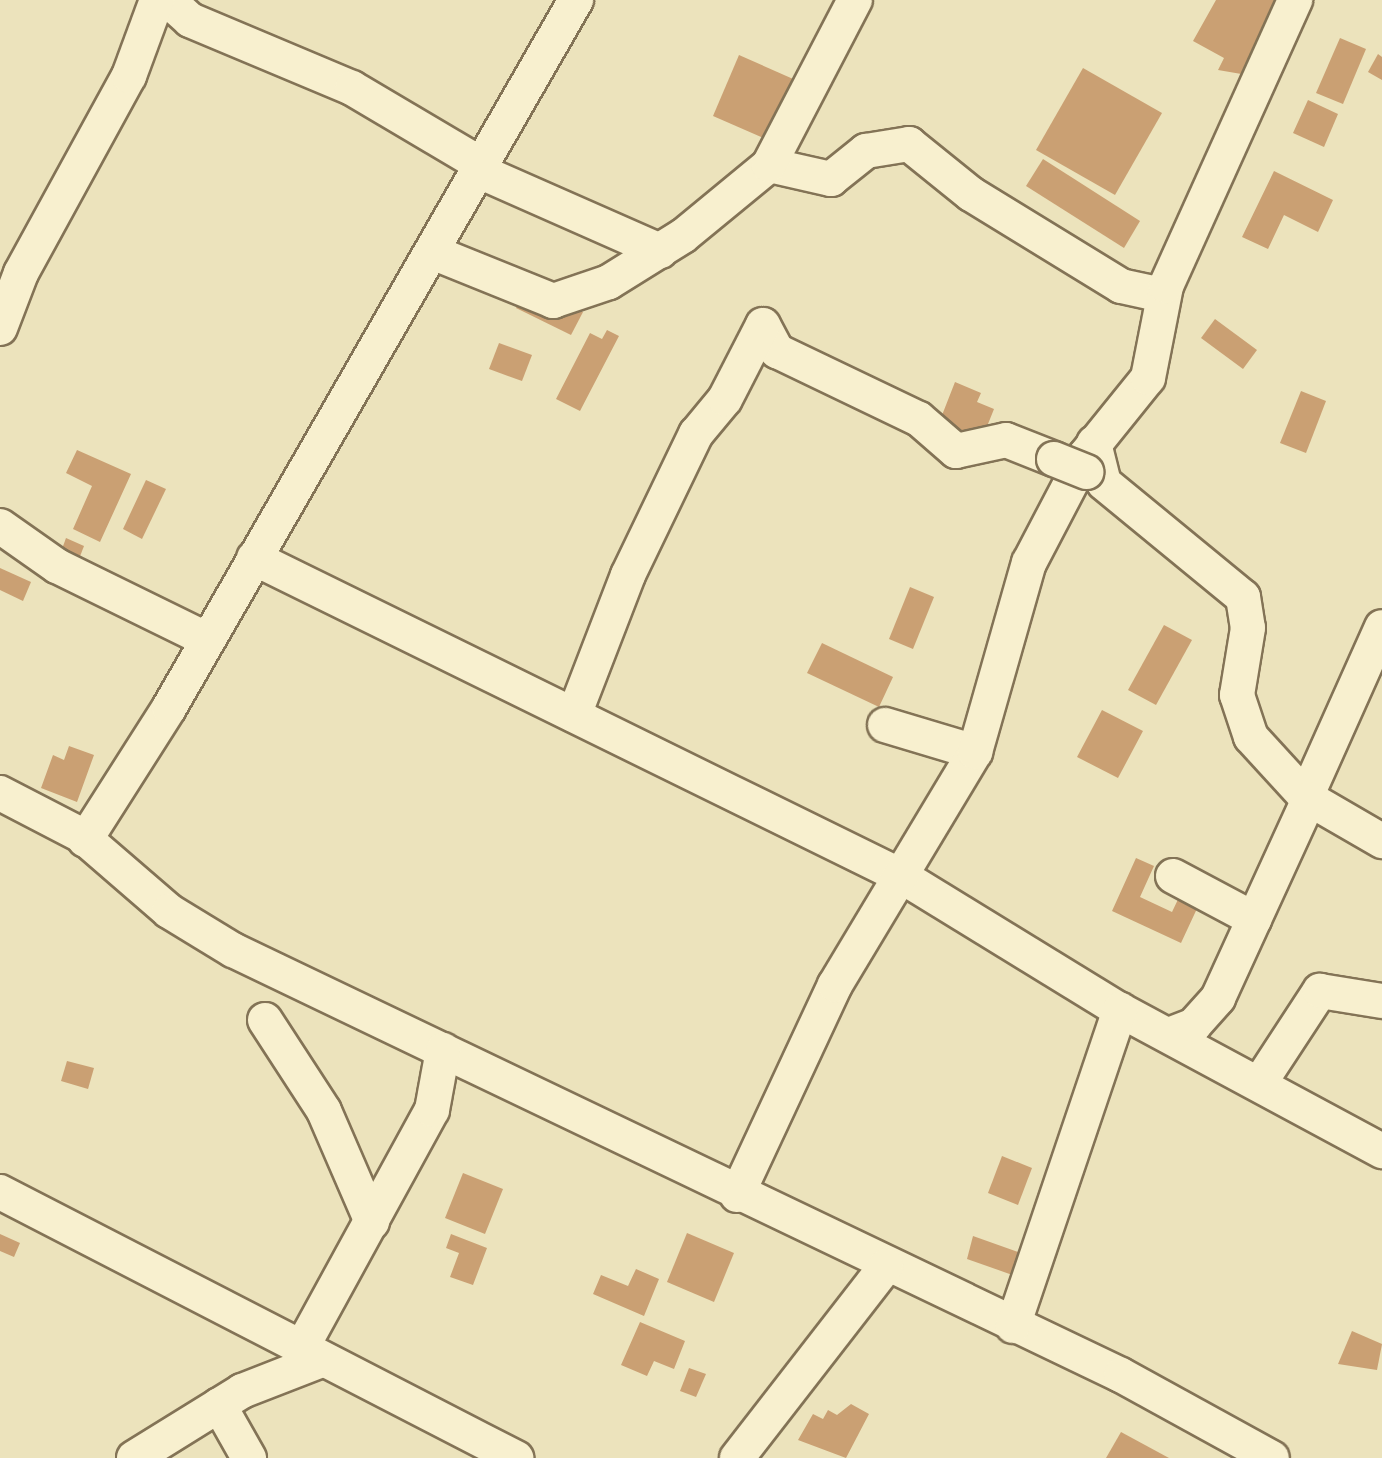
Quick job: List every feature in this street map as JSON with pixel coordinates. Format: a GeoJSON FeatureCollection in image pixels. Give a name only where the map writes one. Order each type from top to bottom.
{"type":"FeatureCollection","features":[{"type":"Feature","properties":{"kind":"street"},"geometry":{"type":"LineString","coordinates":[[0,328],[21,273],[129,76],[157,0]]}},
{"type":"Feature","properties":{"kind":"street"},"geometry":{"type":"LineString","coordinates":[[168,0],[190,20],[352,88],[483,169],[660,251]]}},
{"type":"Feature","properties":{"kind":"street"},"geometry":{"type":"LineString","coordinates":[[85,840],[208,640],[483,169],[576,0]]}},
{"type":"Feature","properties":{"kind":"street"},"geometry":{"type":"LineString","coordinates":[[432,252],[567,301],[660,251],[769,165],[855,0]]}},
{"type":"Feature","properties":{"kind":"street"},"geometry":{"type":"LineString","coordinates":[[737,1195],[835,985],[975,752],[1014,600],[1045,526],[1090,457],[1148,378],[1151,302],[1295,0]]}},
{"type":"Feature","properties":{"kind":"street"},"geometry":{"type":"LineString","coordinates":[[769,165],[831,179],[866,151],[909,144],[971,194],[1151,302]]}},
{"type":"Feature","properties":{"kind":"street"},"geometry":{"type":"LineString","coordinates":[[574,715],[634,561],[696,434],[725,399],[763,325],[777,351],[919,419],[956,451],[1006,440],[1054,459],[1090,457]]}},
{"type":"Feature","properties":{"kind":"street"},"geometry":{"type":"LineString","coordinates":[[1090,457],[1104,483],[1243,597],[1249,610],[1239,717],[1307,798],[1382,841]]}},
{"type":"Feature","properties":{"kind":"street"},"geometry":{"type":"LineString","coordinates":[[0,526],[57,566],[208,640]]}},
{"type":"Feature","properties":{"kind":"street"},"geometry":{"type":"LineString","coordinates":[[254,558],[901,876],[1120,1010],[1261,1081],[1382,1151]]}},
{"type":"Feature","properties":{"kind":"street"},"geometry":{"type":"LineString","coordinates":[[1171,1034],[1194,1025],[1218,998],[1382,627]]}},
{"type":"Feature","properties":{"kind":"street"},"geometry":{"type":"LineString","coordinates":[[885,725],[975,752]]}},
{"type":"Feature","properties":{"kind":"street"},"geometry":{"type":"LineString","coordinates":[[0,793],[85,840],[195,929],[737,1195],[1121,1375],[1272,1458]]}},
{"type":"Feature","properties":{"kind":"street"},"geometry":{"type":"LineString","coordinates":[[1173,876],[1254,919]]}},
{"type":"Feature","properties":{"kind":"street"},"geometry":{"type":"LineString","coordinates":[[1261,1081],[1320,991],[1382,1001]]}},
{"type":"Feature","properties":{"kind":"street"},"geometry":{"type":"LineString","coordinates":[[1013,1326],[1120,1010]]}},
{"type":"Feature","properties":{"kind":"street"},"geometry":{"type":"LineString","coordinates":[[265,1020],[324,1111],[372,1222]]}},
{"type":"Feature","properties":{"kind":"street"},"geometry":{"type":"LineString","coordinates":[[134,1458],[219,1405],[310,1356],[372,1222],[432,1110],[443,1050]]}},
{"type":"Feature","properties":{"kind":"street"},"geometry":{"type":"LineString","coordinates":[[0,1192],[310,1356],[516,1458]]}},
{"type":"Feature","properties":{"kind":"street"},"geometry":{"type":"LineString","coordinates":[[737,1458],[886,1266]]}},
{"type":"Feature","properties":{"kind":"street"},"geometry":{"type":"LineString","coordinates":[[219,1405],[249,1458]]}},
{"type":"Feature","properties":{"kind":"building"},"geometry":{"type":"Polygon","coordinates":[[[1216,0],[1275,0],[1291,8],[1253,76],[1218,70],[1224,58],[1193,41],[1216,0]]]}},
{"type":"Feature","properties":{"kind":"building"},"geometry":{"type":"Polygon","coordinates":[[[1340,38],[1366,49],[1343,104],[1316,93],[1340,38]]]}},
{"type":"Feature","properties":{"kind":"building"},"geometry":{"type":"Polygon","coordinates":[[[1378,54],[1382,57],[1382,80],[1368,72],[1378,54]]]}},
{"type":"Feature","properties":{"kind":"building"},"geometry":{"type":"Polygon","coordinates":[[[739,55],[809,86],[782,146],[713,116],[739,55]]]}},
{"type":"Feature","properties":{"kind":"building"},"geometry":{"type":"Polygon","coordinates":[[[1083,68],[1162,113],[1115,195],[1036,150],[1083,68]]]}},
{"type":"Feature","properties":{"kind":"building"},"geometry":{"type":"Polygon","coordinates":[[[1308,100],[1338,114],[1324,147],[1293,133],[1308,100]]]}},
{"type":"Feature","properties":{"kind":"building"},"geometry":{"type":"Polygon","coordinates":[[[1043,159],[1140,221],[1124,248],[1026,186],[1043,159]]]}},
{"type":"Feature","properties":{"kind":"building"},"geometry":{"type":"Polygon","coordinates":[[[1274,171],[1333,200],[1318,232],[1284,215],[1268,249],[1242,237],[1274,171]]]}},
{"type":"Feature","properties":{"kind":"building"},"geometry":{"type":"Polygon","coordinates":[[[529,284],[583,312],[571,335],[516,308],[529,284]]]}},
{"type":"Feature","properties":{"kind":"building"},"geometry":{"type":"Polygon","coordinates":[[[1215,319],[1257,350],[1243,369],[1201,338],[1215,319]]]}},
{"type":"Feature","properties":{"kind":"building"},"geometry":{"type":"Polygon","coordinates":[[[607,330],[619,336],[580,411],[556,399],[590,333],[602,339],[607,330]]]}},
{"type":"Feature","properties":{"kind":"building"},"geometry":{"type":"Polygon","coordinates":[[[499,343],[532,355],[522,381],[489,369],[499,343]]]}},
{"type":"Feature","properties":{"kind":"building"},"geometry":{"type":"Polygon","coordinates":[[[955,382],[981,393],[977,402],[994,409],[980,444],[937,428],[955,382]]]}},
{"type":"Feature","properties":{"kind":"building"},"geometry":{"type":"Polygon","coordinates":[[[1301,391],[1326,401],[1306,453],[1280,443],[1301,391]]]}},
{"type":"Feature","properties":{"kind":"building"},"geometry":{"type":"Polygon","coordinates":[[[77,450],[131,474],[100,542],[73,529],[92,486],[66,473],[77,450]]]}},
{"type":"Feature","properties":{"kind":"building"},"geometry":{"type":"Polygon","coordinates":[[[146,480],[166,489],[142,539],[123,529],[146,480]]]}},
{"type":"Feature","properties":{"kind":"building"},"geometry":{"type":"Polygon","coordinates":[[[66,538],[84,546],[72,577],[54,571],[66,538]]]}},
{"type":"Feature","properties":{"kind":"building"},"geometry":{"type":"Polygon","coordinates":[[[0,568],[31,582],[23,601],[0,590],[0,568]]]}},
{"type":"Feature","properties":{"kind":"building"},"geometry":{"type":"Polygon","coordinates":[[[910,587],[934,597],[913,649],[889,639],[910,587]]]}},
{"type":"Feature","properties":{"kind":"building"},"geometry":{"type":"Polygon","coordinates":[[[1164,625],[1192,640],[1156,705],[1128,690],[1164,625]]]}},
{"type":"Feature","properties":{"kind":"building"},"geometry":{"type":"Polygon","coordinates":[[[822,643],[893,677],[879,707],[807,673],[822,643]]]}},
{"type":"Feature","properties":{"kind":"building"},"geometry":{"type":"Polygon","coordinates":[[[1102,710],[1143,731],[1118,778],[1077,757],[1102,710]]]}},
{"type":"Feature","properties":{"kind":"building"},"geometry":{"type":"Polygon","coordinates":[[[69,746],[94,755],[77,802],[41,788],[53,755],[64,760],[69,746]]]}},
{"type":"Feature","properties":{"kind":"building"},"geometry":{"type":"Polygon","coordinates":[[[1136,858],[1154,866],[1140,897],[1172,912],[1182,891],[1201,900],[1181,943],[1112,911],[1136,858]]]}},
{"type":"Feature","properties":{"kind":"building"},"geometry":{"type":"Polygon","coordinates":[[[67,1061],[94,1068],[88,1089],[61,1081],[67,1061]]]}},
{"type":"Feature","properties":{"kind":"building"},"geometry":{"type":"Polygon","coordinates":[[[1002,1156],[1032,1168],[1018,1205],[988,1193],[1002,1156]]]}},
{"type":"Feature","properties":{"kind":"building"},"geometry":{"type":"Polygon","coordinates":[[[463,1173],[503,1189],[485,1234],[445,1218],[463,1173]]]}},
{"type":"Feature","properties":{"kind":"building"},"geometry":{"type":"Polygon","coordinates":[[[687,1233],[734,1253],[714,1302],[667,1282],[687,1233]]]}},
{"type":"Feature","properties":{"kind":"building"},"geometry":{"type":"Polygon","coordinates":[[[0,1234],[20,1243],[14,1257],[0,1251],[0,1234]]]}},
{"type":"Feature","properties":{"kind":"building"},"geometry":{"type":"Polygon","coordinates":[[[451,1234],[487,1248],[473,1285],[450,1277],[459,1253],[446,1248],[451,1234]]]}},
{"type":"Feature","properties":{"kind":"building"},"geometry":{"type":"Polygon","coordinates":[[[973,1236],[1021,1253],[1041,1285],[967,1259],[973,1236]]]}},
{"type":"Feature","properties":{"kind":"building"},"geometry":{"type":"Polygon","coordinates":[[[636,1269],[659,1279],[644,1316],[593,1294],[601,1275],[628,1286],[636,1269]]]}},
{"type":"Feature","properties":{"kind":"building"},"geometry":{"type":"Polygon","coordinates":[[[640,1322],[685,1341],[674,1369],[654,1361],[647,1376],[621,1365],[640,1322]]]}},
{"type":"Feature","properties":{"kind":"building"},"geometry":{"type":"Polygon","coordinates":[[[1352,1331],[1382,1344],[1377,1370],[1338,1364],[1352,1331]]]}},
{"type":"Feature","properties":{"kind":"building"},"geometry":{"type":"Polygon","coordinates":[[[689,1368],[706,1374],[696,1397],[680,1391],[689,1368]]]}},
{"type":"Feature","properties":{"kind":"building"},"geometry":{"type":"Polygon","coordinates":[[[851,1404],[869,1414],[846,1458],[798,1440],[813,1414],[823,1419],[828,1410],[837,1415],[851,1404]]]}},
{"type":"Feature","properties":{"kind":"building"},"geometry":{"type":"Polygon","coordinates":[[[1121,1432],[1169,1458],[1106,1458],[1121,1432]]]}}]}
